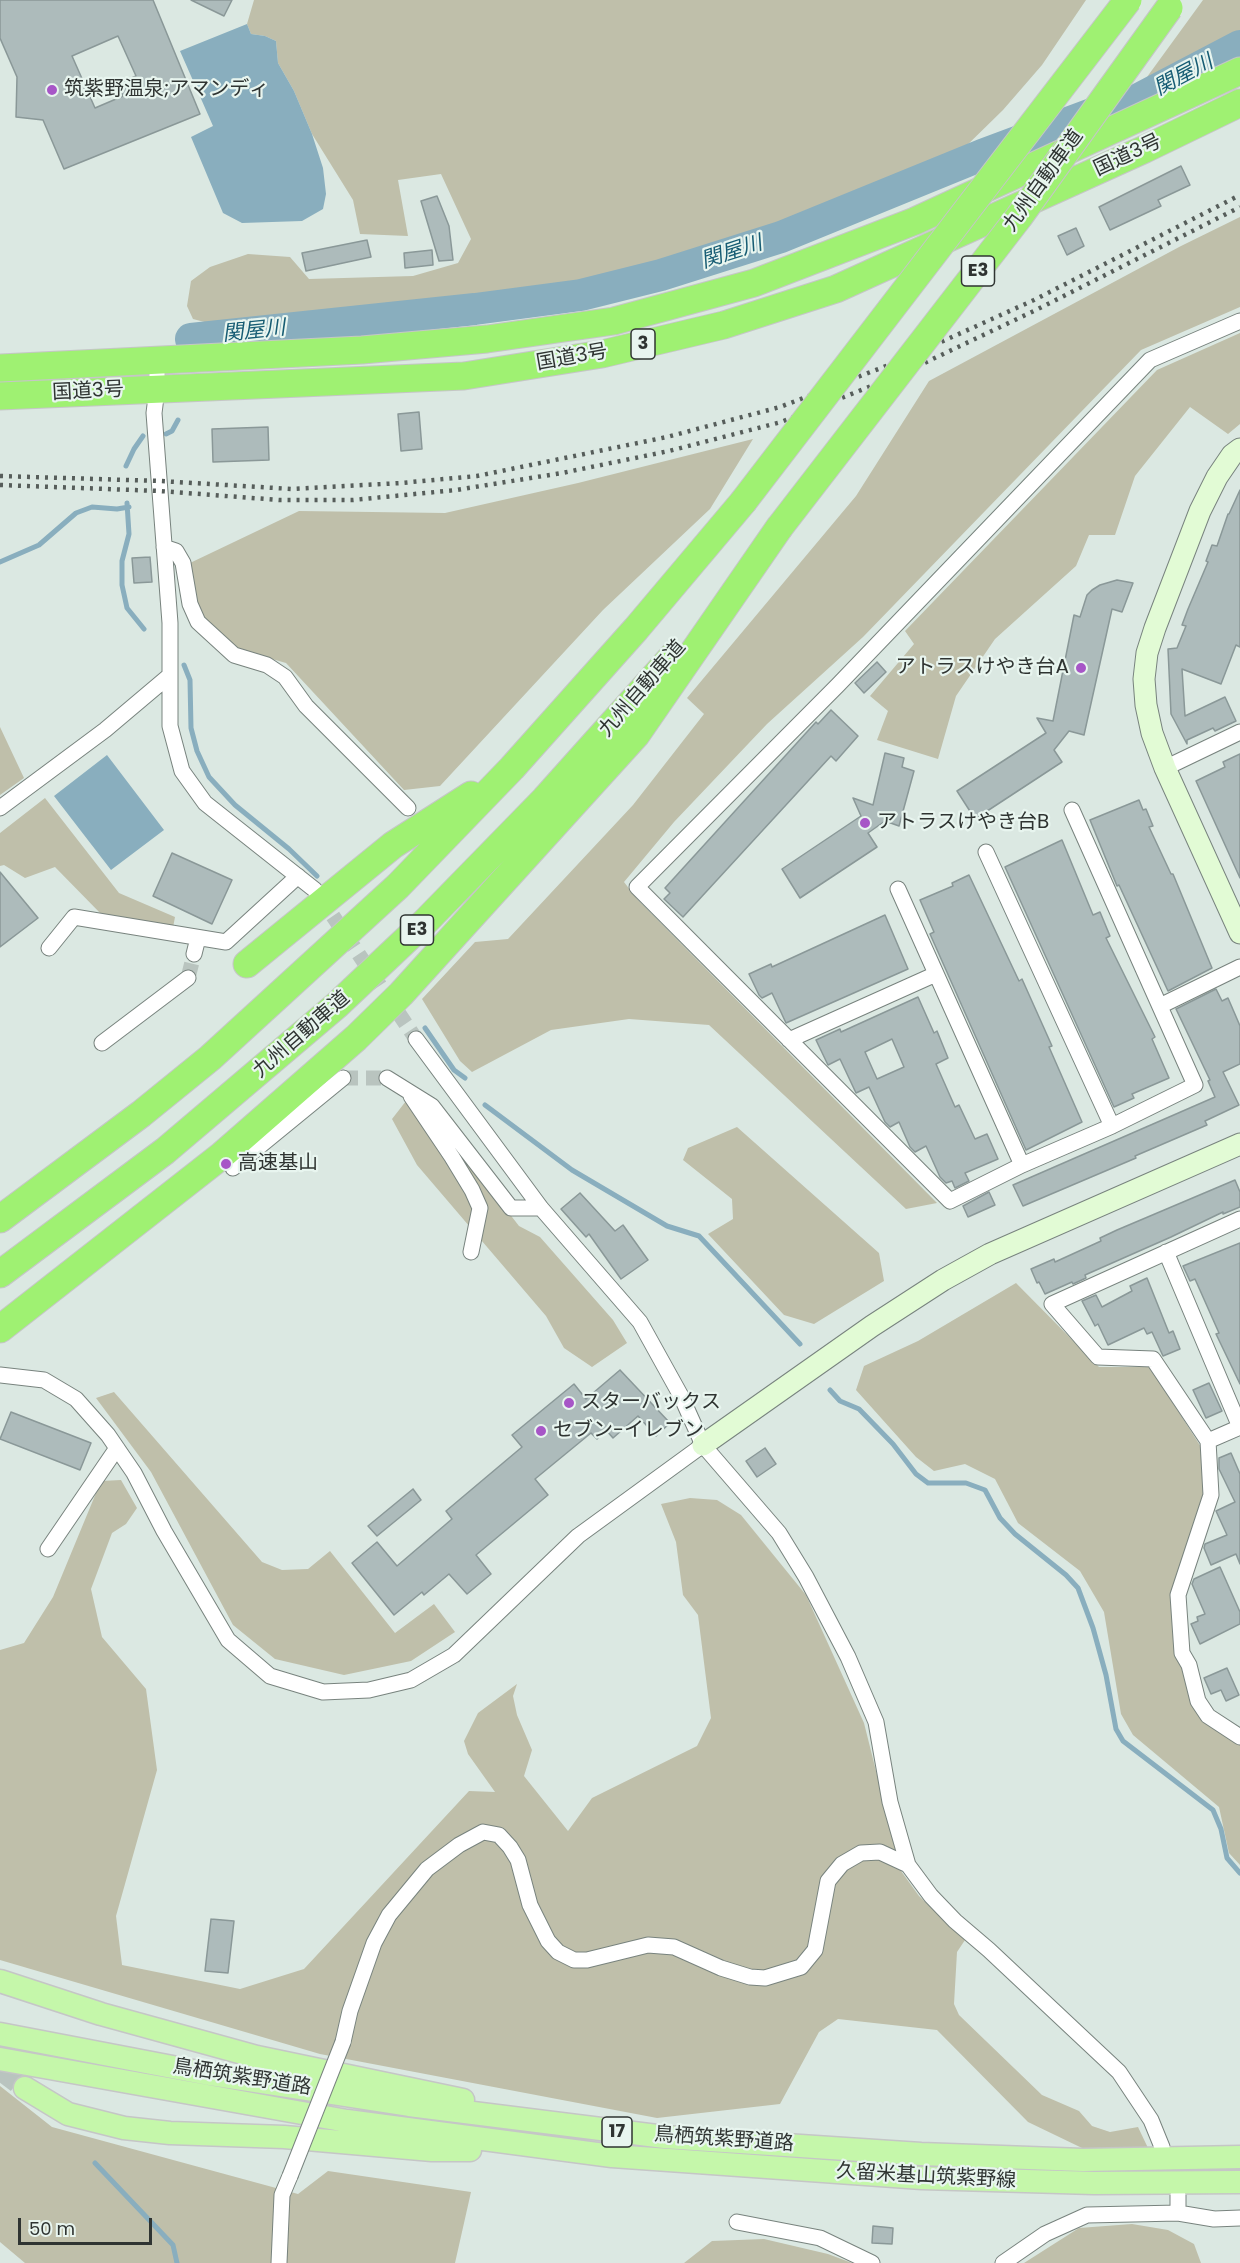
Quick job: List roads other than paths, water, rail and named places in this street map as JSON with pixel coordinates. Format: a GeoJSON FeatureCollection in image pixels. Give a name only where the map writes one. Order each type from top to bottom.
{"type":"FeatureCollection","features":[{"type":"Feature","properties":{"kind":"highway","name":"E3"},"geometry":{"type":"LineString","coordinates":[[0,1219],[141,1114],[210,1058],[398,886],[512,768],[636,629],[743,502],[1128,0]]}},
{"type":"Feature","properties":{"kind":"highway","name":"九州自動車道"},"geometry":{"type":"LineString","coordinates":[[0,1274],[165,1151],[337,1005],[426,921],[545,800],[662,669],[779,528],[1019,217],[1172,4]]}},
{"type":"Feature","properties":{"kind":"highway","name":"国道3号"},"geometry":{"type":"LineString","coordinates":[[0,368],[362,350],[487,339],[614,321],[754,283],[915,221],[1240,70]]}},
{"type":"Feature","properties":{"kind":"highway","name":"国道3号"},"geometry":{"type":"LineString","coordinates":[[0,396],[464,376],[602,354],[724,325],[836,289],[1145,149],[1240,103]]}},
{"type":"Feature","properties":{"kind":"highway"},"geometry":{"type":"LineString","coordinates":[[0,1329],[221,1156],[356,1038],[401,994],[636,735],[779,528]]}},
{"type":"Feature","properties":{"kind":"highway"},"geometry":{"type":"LineString","coordinates":[[247,964],[393,845],[512,768]]}},
{"type":"Feature","properties":{"kind":"main road","name":"17"},"geometry":{"type":"LineString","coordinates":[[0,1981],[101,2014],[257,2057],[432,2092],[564,2126]]}},
{"type":"Feature","properties":{"kind":"main road","name":"鳥栖筑紫野道路"},"geometry":{"type":"LineString","coordinates":[[0,2034],[220,2076],[409,2105],[665,2137],[921,2154],[1083,2160],[1240,2157]]}},
{"type":"Feature","properties":{"kind":"main road","name":"鳥栖筑紫野道路"},"geometry":{"type":"LineString","coordinates":[[0,2059],[347,2121],[552,2150],[612,2156]]}},
{"type":"Feature","properties":{"kind":"main road","name":"17"},"geometry":{"type":"LineString","coordinates":[[25,2088],[68,2114],[123,2128],[170,2133],[284,2137],[432,2150],[552,2150]]}},
{"type":"Feature","properties":{"kind":"main road","name":"久留米基山筑紫野線"},"geometry":{"type":"LineString","coordinates":[[612,2156],[922,2178],[1095,2183],[1240,2182]]}},
{"type":"Feature","properties":{"kind":"street"},"geometry":{"type":"LineString","coordinates":[[1072,810],[1195,1085],[1112,1126],[1022,1164],[950,1201],[637,886],[838,685],[1150,360],[1240,321]]}},
{"type":"Feature","properties":{"kind":"street"},"geometry":{"type":"LineString","coordinates":[[157,361],[154,413],[170,623],[170,726],[182,771],[205,803],[315,891]]}},
{"type":"Feature","properties":{"kind":"street"},"geometry":{"type":"LineString","coordinates":[[1240,449],[1232,455],[1217,477],[1200,511],[1147,653],[1144,679],[1146,705],[1152,733],[1240,933]]}},
{"type":"Feature","properties":{"kind":"street"},"geometry":{"type":"LineString","coordinates":[[164,547],[176,551],[183,563],[190,604],[198,622],[234,655],[267,665],[285,677],[306,706],[408,808]]}},
{"type":"Feature","properties":{"kind":"street"},"geometry":{"type":"LineString","coordinates":[[0,808],[105,730],[169,676]]}},
{"type":"Feature","properties":{"kind":"street"},"geometry":{"type":"LineString","coordinates":[[1166,768],[1240,732]]}},
{"type":"Feature","properties":{"kind":"street"},"geometry":{"type":"LineString","coordinates":[[987,852],[1112,1126]]}},
{"type":"Feature","properties":{"kind":"street"},"geometry":{"type":"LineString","coordinates":[[49,948],[74,917],[226,942],[298,876]]}},
{"type":"Feature","properties":{"kind":"street"},"geometry":{"type":"LineString","coordinates":[[898,890],[1022,1164]]}},
{"type":"Feature","properties":{"kind":"street"},"geometry":{"type":"LineString","coordinates":[[194,954],[198,938]]}},
{"type":"Feature","properties":{"kind":"street"},"geometry":{"type":"LineString","coordinates":[[1160,1006],[1240,967]]}},
{"type":"Feature","properties":{"kind":"street"},"geometry":{"type":"LineString","coordinates":[[789,1040],[936,974]]}},
{"type":"Feature","properties":{"kind":"street"},"geometry":{"type":"LineString","coordinates":[[102,1043],[188,978]]}},
{"type":"Feature","properties":{"kind":"street"},"geometry":{"type":"LineString","coordinates":[[416,1039],[541,1208],[640,1322],[665,1364],[703,1445],[779,1533],[806,1577],[848,1657],[876,1722],[890,1802],[908,1865],[931,1896],[955,1921],[1119,2072],[1151,2120],[1162,2147]]}},
{"type":"Feature","properties":{"kind":"street"},"geometry":{"type":"LineString","coordinates":[[234,1168],[343,1078]]}},
{"type":"Feature","properties":{"kind":"street"},"geometry":{"type":"LineString","coordinates":[[387,1078],[432,1106],[511,1208],[541,1208]]}},
{"type":"Feature","properties":{"kind":"street"},"geometry":{"type":"LineString","coordinates":[[408,1091],[452,1157],[480,1208],[471,1252]]}},
{"type":"Feature","properties":{"kind":"street"},"geometry":{"type":"LineString","coordinates":[[0,1375],[44,1380],[76,1399],[117,1448],[134,1473],[164,1531],[228,1640],[270,1676],[323,1692],[369,1690],[411,1680],[454,1655],[579,1536],[703,1445],[872,1326],[942,1280],[990,1254],[1240,1144]]}},
{"type":"Feature","properties":{"kind":"street"},"geometry":{"type":"LineString","coordinates":[[1240,1219],[1053,1304],[1098,1357],[1153,1359],[1208,1441],[1211,1495],[1178,1595],[1182,1653],[1189,1665],[1198,1701],[1208,1716],[1240,1737]]}},
{"type":"Feature","properties":{"kind":"street"},"geometry":{"type":"LineString","coordinates":[[1166,1252],[1240,1427],[1208,1441]]}},
{"type":"Feature","properties":{"kind":"street"},"geometry":{"type":"LineString","coordinates":[[48,1549],[117,1448]]}},
{"type":"Feature","properties":{"kind":"street"},"geometry":{"type":"LineString","coordinates":[[279,2263],[282,2195],[343,2042],[350,2011],[374,1943],[389,1915],[427,1869],[459,1845],[483,1832],[499,1835],[510,1846],[518,1860],[530,1905],[548,1941],[558,1952],[574,1960],[587,1960],[648,1945],[674,1947],[721,1968],[750,1977],[765,1978],[801,1966],[815,1950],[828,1881],[842,1864],[861,1853],[880,1852],[908,1865]]}},
{"type":"Feature","properties":{"kind":"street"},"geometry":{"type":"LineString","coordinates":[[1178,2195],[1178,2213]]}},
{"type":"Feature","properties":{"kind":"street"},"geometry":{"type":"LineString","coordinates":[[1003,2263],[1045,2234],[1088,2215],[1178,2213],[1214,2219],[1240,2218]]}},
{"type":"Feature","properties":{"kind":"street"},"geometry":{"type":"LineString","coordinates":[[737,2222],[820,2238],[872,2263]]}},
{"type":"Feature","properties":{"kind":"water"},"geometry":{"type":"Polygon","coordinates":[[[247,24],[251,34],[265,36],[276,41],[278,63],[294,91],[323,168],[326,194],[323,209],[302,221],[242,223],[223,213],[191,137],[213,126],[180,51],[247,24]]]}},
{"type":"Feature","properties":{"kind":"water"},"geometry":{"type":"Polygon","coordinates":[[[107,755],[164,830],[111,870],[54,796],[107,755]]]}},
{"type":"Feature","properties":{"kind":"waterway","name":"関屋川"},"geometry":{"type":"LineString","coordinates":[[191,339],[475,309],[581,295],[661,275],[781,237],[982,155],[1108,108],[1139,99],[1240,46]]}},
{"type":"Feature","properties":{"kind":"waterway"},"geometry":{"type":"LineString","coordinates":[[166,434],[172,431],[178,420]]}},
{"type":"Feature","properties":{"kind":"waterway"},"geometry":{"type":"LineString","coordinates":[[126,466],[143,436]]}},
{"type":"Feature","properties":{"kind":"waterway"},"geometry":{"type":"LineString","coordinates":[[127,503],[129,534],[122,561],[122,585],[127,608],[144,629]]}},
{"type":"Feature","properties":{"kind":"waterway"},"geometry":{"type":"LineString","coordinates":[[0,562],[39,545],[76,513],[92,507],[117,509],[129,507]]}},
{"type":"Feature","properties":{"kind":"waterway"},"geometry":{"type":"LineString","coordinates":[[184,665],[190,680],[191,728],[197,751],[209,777],[235,805],[289,849],[317,876]]}},
{"type":"Feature","properties":{"kind":"waterway"},"geometry":{"type":"LineString","coordinates":[[425,1028],[454,1070],[465,1078]]}},
{"type":"Feature","properties":{"kind":"waterway"},"geometry":{"type":"LineString","coordinates":[[485,1105],[572,1170],[667,1226],[699,1236],[800,1344]]}},
{"type":"Feature","properties":{"kind":"waterway"},"geometry":{"type":"LineString","coordinates":[[830,1390],[840,1401],[859,1409],[893,1444],[916,1474],[928,1483],[966,1483],[985,1490],[1000,1518],[1015,1534],[1066,1575],[1078,1588],[1093,1628],[1106,1675],[1116,1729],[1123,1741],[1213,1810],[1221,1829],[1227,1858],[1240,1873]]}},
{"type":"Feature","properties":{"kind":"waterway"},"geometry":{"type":"LineString","coordinates":[[95,2163],[173,2245],[177,2263]]}},
{"type":"Feature","properties":{"kind":"tunnel"},"geometry":{"type":"LineString","coordinates":[[320,897],[416,1039]]}},
{"type":"Feature","properties":{"kind":"tunnel"},"geometry":{"type":"LineString","coordinates":[[188,978],[194,954]]}},
{"type":"Feature","properties":{"kind":"tunnel"},"geometry":{"type":"LineString","coordinates":[[343,1078],[387,1078]]}},
{"type":"Feature","properties":{"kind":"tunnel"},"geometry":{"type":"LineString","coordinates":[[0,2069],[25,2088]]}},
{"type":"Feature","properties":{"kind":"railway"},"geometry":{"type":"LineString","coordinates":[[0,476],[160,481],[292,489],[401,483],[477,476],[667,437],[780,407],[899,361],[1034,300],[1240,195]]}},
{"type":"Feature","properties":{"kind":"railway"},"geometry":{"type":"LineString","coordinates":[[0,485],[160,491],[279,500],[353,500],[456,490],[562,473],[669,451],[781,422],[899,375],[1036,310],[1240,207]]}},
{"type":"Feature","properties":{"kind":"place","name":"筑紫野温泉;アマンディ"},"geometry":{"type":"Point","coordinates":[52,90]}},
{"type":"Feature","properties":{"kind":"place","name":"アトラスけやき台A"},"geometry":{"type":"Point","coordinates":[1081,668]}},
{"type":"Feature","properties":{"kind":"place","name":"アトラスけやき台B"},"geometry":{"type":"Point","coordinates":[865,823]}},
{"type":"Feature","properties":{"kind":"place","name":"高速基山"},"geometry":{"type":"Point","coordinates":[226,1164]}},
{"type":"Feature","properties":{"kind":"place","name":"スターバックス"},"geometry":{"type":"Point","coordinates":[569,1403]}},
{"type":"Feature","properties":{"kind":"place","name":"セブン-イレブン"},"geometry":{"type":"Point","coordinates":[541,1431]}}]}
